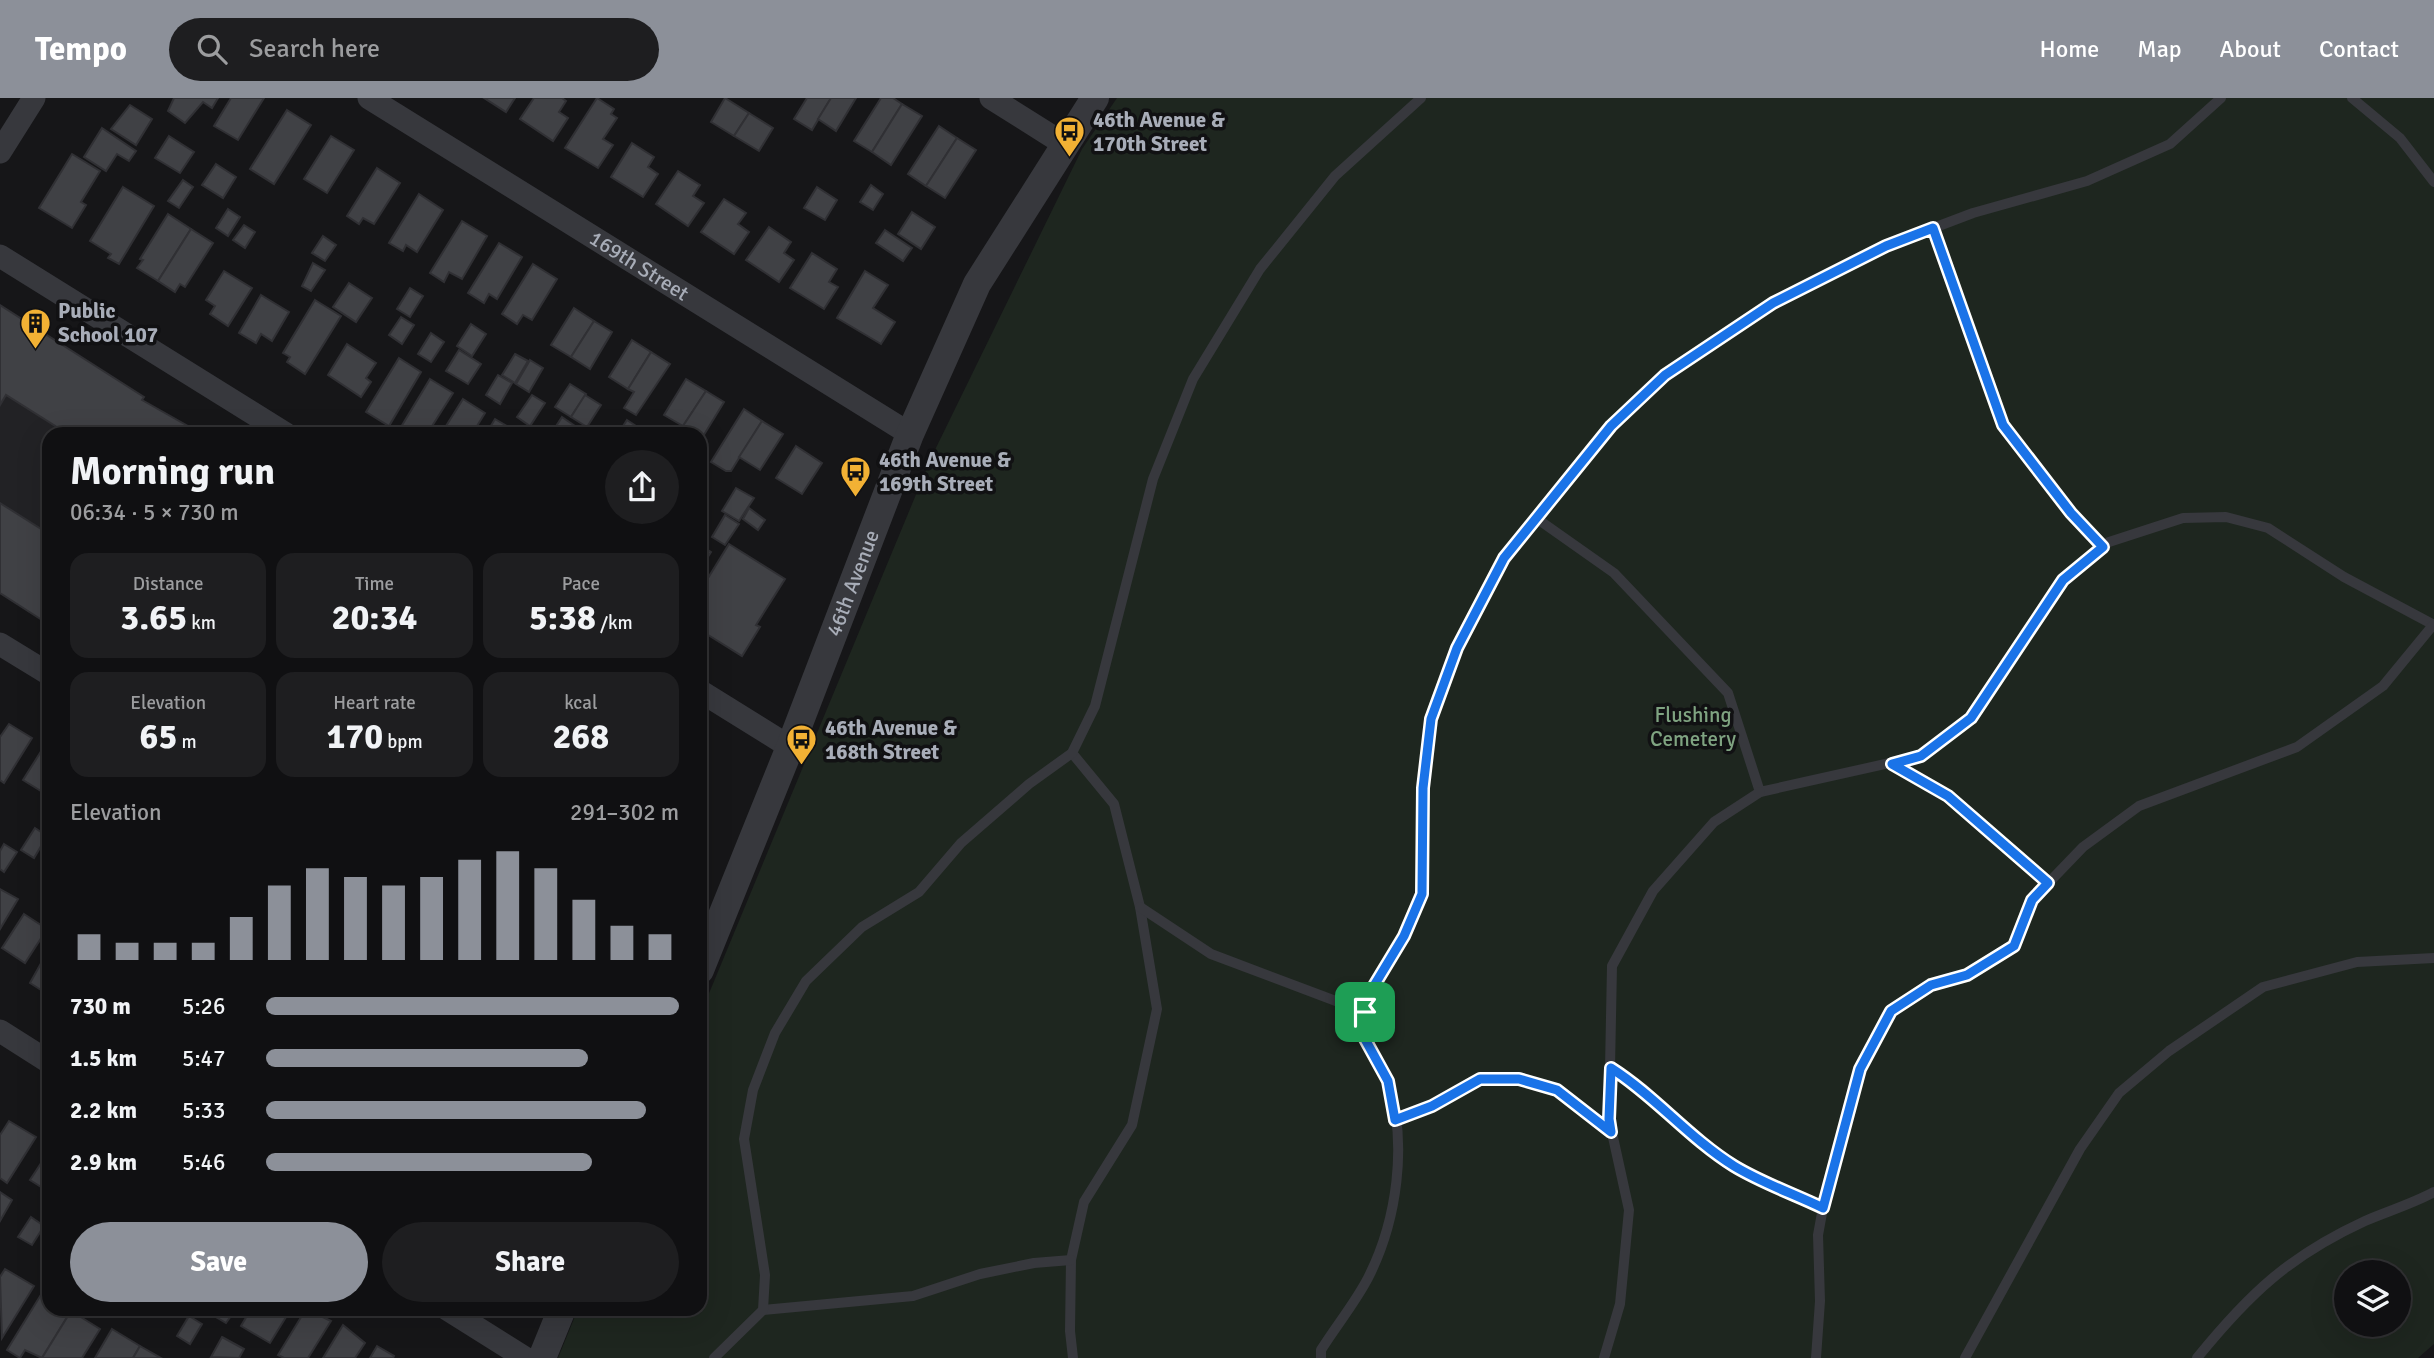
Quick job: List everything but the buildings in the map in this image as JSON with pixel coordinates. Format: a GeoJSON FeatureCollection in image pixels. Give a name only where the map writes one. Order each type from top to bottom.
{"type":"FeatureCollection","features":[{"type":"Feature","properties":{"kind":"street"},"geometry":{"type":"LineString","coordinates":[[0,152],[34,98]]}},
{"type":"Feature","properties":{"kind":"street","name":"169th Street"},"geometry":{"type":"LineString","coordinates":[[369,98],[911,434]]}},
{"type":"Feature","properties":{"kind":"street"},"geometry":{"type":"LineString","coordinates":[[991,98],[1064,144]]}},
{"type":"Feature","properties":{"kind":"street","name":"46th Avenue"},"geometry":{"type":"LineString","coordinates":[[707,953],[911,434],[977,284],[1095,98]]}},
{"type":"Feature","properties":{"kind":"street"},"geometry":{"type":"LineString","coordinates":[[0,256],[275,427]]}},
{"type":"Feature","properties":{"kind":"street"},"geometry":{"type":"LineString","coordinates":[[0,643],[42,670]]}},
{"type":"Feature","properties":{"kind":"street"},"geometry":{"type":"LineString","coordinates":[[707,695],[790,747]]}},
{"type":"Feature","properties":{"kind":"street"},"geometry":{"type":"LineString","coordinates":[[0,1031],[42,1058]]}},
{"type":"Feature","properties":{"kind":"street"},"geometry":{"type":"LineString","coordinates":[[458,1316],[525,1358]]}},
{"type":"Feature","properties":{"kind":"street"},"geometry":{"type":"LineString","coordinates":[[542,1358],[559,1316]]}},
{"type":"Feature","properties":{"kind":"lane"},"geometry":{"type":"LineString","coordinates":[[763,1310],[765,1275],[744,1139],[753,1090],[775,1033],[806,981],[862,927],[919,892],[961,843],[1029,784],[1072,753],[1095,706],[1153,478],[1194,379],[1260,269],[1326,186],[1400,114],[1421,98]]}},
{"type":"Feature","properties":{"kind":"lane"},"geometry":{"type":"LineString","coordinates":[[1321,1358],[1321,1350],[1367,1280],[1386,1237],[1396,1177],[1395,1120],[1388,1081],[1360,1030],[1369,994],[1404,936],[1422,894],[1423,788],[1431,719],[1457,648],[1504,558],[1611,426],[1665,375],[1773,303],[1886,246],[1973,213],[2087,181],[2170,144],[2221,98]]}},
{"type":"Feature","properties":{"kind":"lane"},"geometry":{"type":"LineString","coordinates":[[2352,98],[2400,138],[2434,182]]}},
{"type":"Feature","properties":{"kind":"lane"},"geometry":{"type":"LineString","coordinates":[[1933,228],[2003,425],[2071,513],[2103,547]]}},
{"type":"Feature","properties":{"kind":"lane"},"geometry":{"type":"LineString","coordinates":[[1604,1358],[1620,1304],[1629,1210],[1609,1119],[1612,965],[1653,891],[1714,822],[1760,792],[1921,756],[1971,718],[2063,580],[2109,542],[2183,518],[2215,516],[2247,521],[2278,534],[2344,577],[2434,625],[2382,686],[2297,747],[2139,806],[2083,847],[2032,900],[2014,946],[1967,975],[1931,985],[1891,1011],[1860,1069],[1823,1208],[1818,1235],[1820,1301],[1816,1358]]}},
{"type":"Feature","properties":{"kind":"lane"},"geometry":{"type":"LineString","coordinates":[[1536,518],[1614,573],[1728,693],[1760,792]]}},
{"type":"Feature","properties":{"kind":"lane"},"geometry":{"type":"LineString","coordinates":[[1072,753],[1114,804],[1140,907],[1157,1009],[1132,1125],[1084,1202],[1071,1260],[1070,1331],[1073,1358]]}},
{"type":"Feature","properties":{"kind":"lane"},"geometry":{"type":"LineString","coordinates":[[1892,764],[1948,796],[2048,883]]}},
{"type":"Feature","properties":{"kind":"lane"},"geometry":{"type":"LineString","coordinates":[[1140,907],[1211,954],[1365,1012]]}},
{"type":"Feature","properties":{"kind":"lane"},"geometry":{"type":"LineString","coordinates":[[1965,1358],[2080,1149],[2119,1093],[2149,1068],[2263,987],[2357,962],[2434,958]]}},
{"type":"Feature","properties":{"kind":"lane"},"geometry":{"type":"LineString","coordinates":[[1611,1068],[1644,1089],[1677,1122],[1734,1166],[1823,1208]]}},
{"type":"Feature","properties":{"kind":"lane"},"geometry":{"type":"LineString","coordinates":[[1395,1120],[1432,1106],[1480,1079],[1519,1079],[1557,1090],[1611,1132]]}},
{"type":"Feature","properties":{"kind":"lane"},"geometry":{"type":"LineString","coordinates":[[2197,1358],[2227,1321],[2272,1276],[2316,1247],[2434,1192]]}},
{"type":"Feature","properties":{"kind":"lane"},"geometry":{"type":"LineString","coordinates":[[714,1358],[763,1310],[913,1296],[980,1274],[1034,1263],[1071,1260]]}},
{"type":"Feature","properties":{"kind":"shaded area"},"geometry":{"type":"Polygon","coordinates":[[[6,395],[57,427],[42,427],[42,530],[0,503],[0,405],[6,395]]]}},
{"type":"Feature","properties":{"kind":"green space","name":"Flushing Cemetery"},"geometry":{"type":"Polygon","coordinates":[[[1117,98],[2434,98],[2434,1344],[2418,1358],[558,1358],[575,1316],[707,1316],[707,998],[932,456],[1082,149],[1117,98]]]}},
{"type":"Feature","properties":{"kind":"place","name":"46th Avenue & 170th Street"},"geometry":{"type":"Point","coordinates":[1070,159]}},
{"type":"Feature","properties":{"kind":"place","name":"Public School 107"},"geometry":{"type":"Point","coordinates":[35,350]}},
{"type":"Feature","properties":{"kind":"place","name":"46th Avenue & 169th Street"},"geometry":{"type":"Point","coordinates":[856,499]}},
{"type":"Feature","properties":{"kind":"place","name":"46th Avenue & 168th Street"},"geometry":{"type":"Point","coordinates":[802,767]}},
{"type":"Feature","properties":{"kind":"route"},"geometry":{"type":"LineString","coordinates":[[1933,228],[1959,310],[2003,425],[2071,513],[2103,547],[2063,580],[1971,718],[1921,756],[1892,764],[1948,796],[2048,883],[2032,900],[2014,946],[1967,975],[1931,985],[1891,1011],[1860,1069],[1823,1208],[1734,1166],[1677,1122],[1644,1089],[1611,1068],[1611,1132],[1557,1090],[1519,1079],[1480,1079],[1432,1106],[1395,1120],[1388,1081],[1360,1030],[1365,1012],[1369,994],[1404,936],[1422,894],[1423,788],[1431,719],[1457,648],[1504,558],[1611,426],[1665,375],[1773,303],[1886,246],[1933,228]]}}]}
